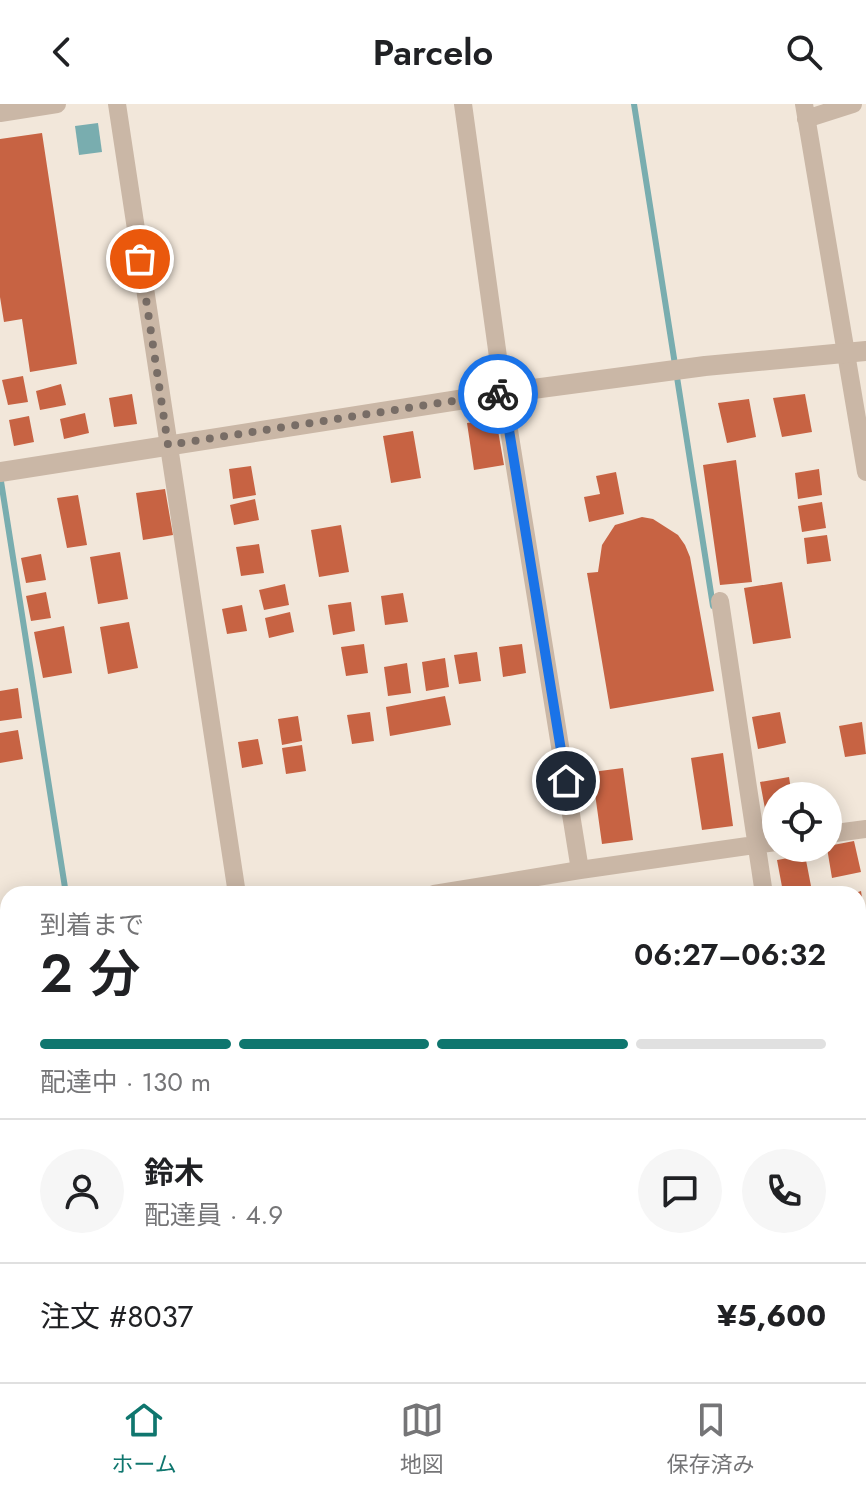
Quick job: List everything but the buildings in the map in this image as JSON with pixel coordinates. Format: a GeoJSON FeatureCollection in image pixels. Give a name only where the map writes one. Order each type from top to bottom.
{"type":"FeatureCollection","features":[{"type":"Feature","properties":{"kind":"street"},"geometry":{"type":"LineString","coordinates":[[0,113],[57,104]]}},
{"type":"Feature","properties":{"kind":"street"},"geometry":{"type":"LineString","coordinates":[[117,104],[236,886]]}},
{"type":"Feature","properties":{"kind":"street"},"geometry":{"type":"LineString","coordinates":[[463,104],[503,393],[580,870]]}},
{"type":"Feature","properties":{"kind":"street"},"geometry":{"type":"LineString","coordinates":[[853,104],[805,112],[857,352],[866,467]]}},
{"type":"Feature","properties":{"kind":"street"},"geometry":{"type":"LineString","coordinates":[[3,472],[503,393],[674,370],[857,352]]}},
{"type":"Feature","properties":{"kind":"street"},"geometry":{"type":"LineString","coordinates":[[720,601],[762,823]]}},
{"type":"Feature","properties":{"kind":"street"},"geometry":{"type":"LineString","coordinates":[[842,832],[866,829]]}},
{"type":"Feature","properties":{"kind":"street"},"geometry":{"type":"LineString","coordinates":[[483,886],[762,845]]}},
{"type":"Feature","properties":{"kind":"street"},"geometry":{"type":"LineString","coordinates":[[764,886],[765,862]]}},
{"type":"Feature","properties":{"kind":"water"},"geometry":{"type":"Polygon","coordinates":[[[98,123],[102,152],[79,155],[75,126],[98,123]]]}},
{"type":"Feature","properties":{"kind":"waterway"},"geometry":{"type":"LineString","coordinates":[[634,104],[713,606]]}},
{"type":"Feature","properties":{"kind":"waterway"},"geometry":{"type":"LineString","coordinates":[[0,475],[65,886]]}},
{"type":"Feature","properties":{"kind":"way so far"},"geometry":{"type":"LineString","coordinates":[[140,259],[168,445],[498,394]]}},
{"type":"Feature","properties":{"kind":"route"},"geometry":{"type":"LineString","coordinates":[[498,394],[503,393],[566,781]]}}]}
